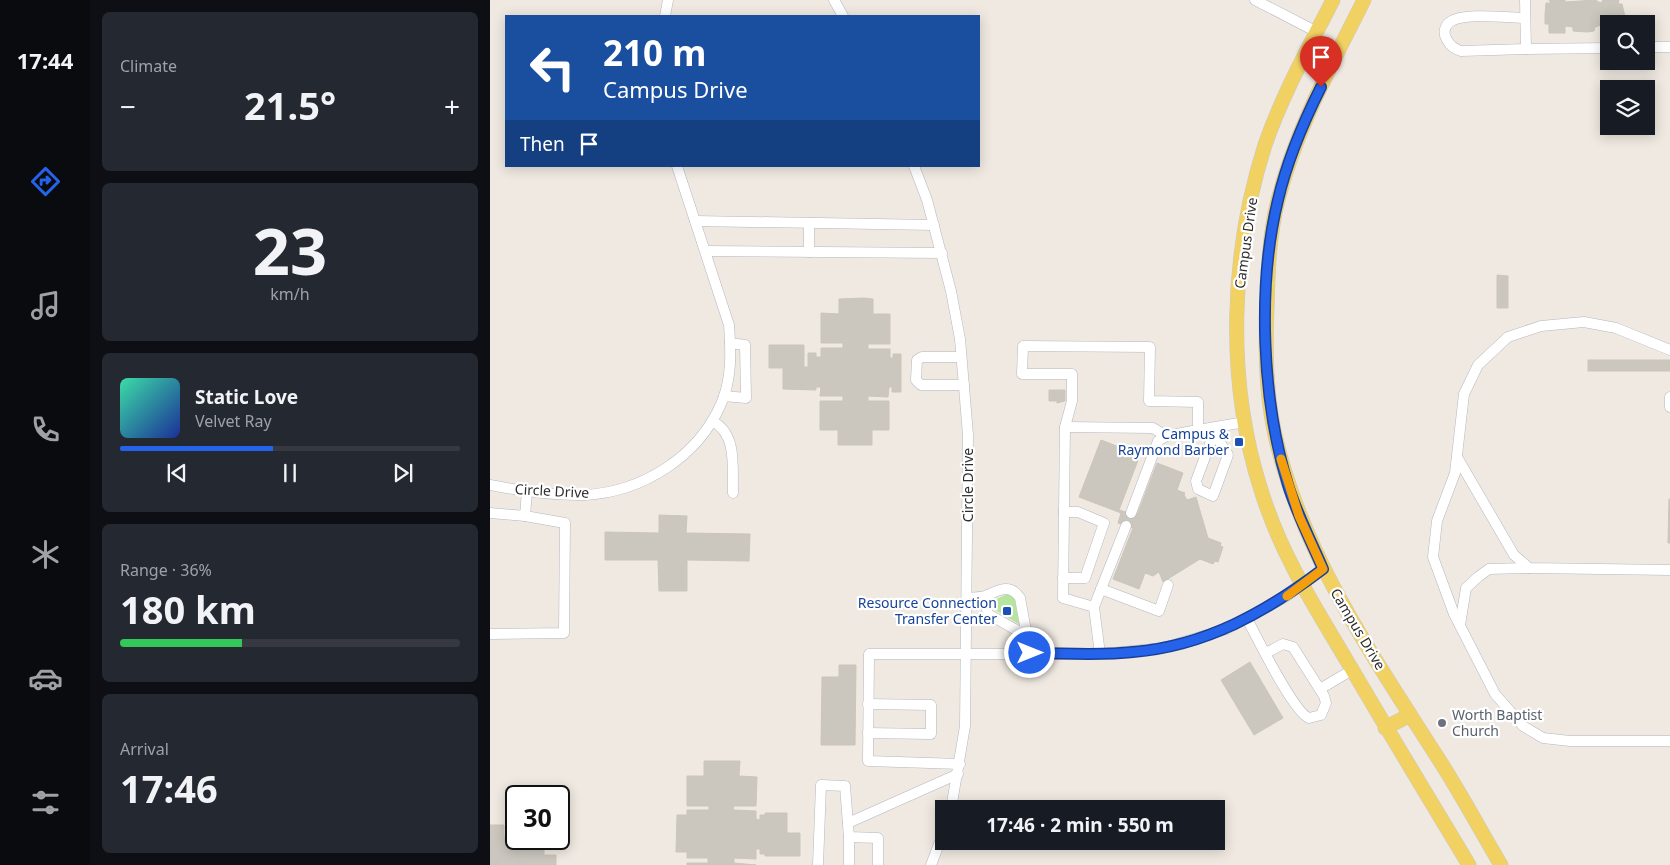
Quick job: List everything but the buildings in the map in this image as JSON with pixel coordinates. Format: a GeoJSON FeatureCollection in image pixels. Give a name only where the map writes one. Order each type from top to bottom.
{"type":"FeatureCollection","features":[{"type":"Feature","properties":{"kind":"main road","name":"Campus Drive"},"geometry":{"type":"LineString","coordinates":[[1364,0],[1313,103],[1289,162],[1278,200],[1268,270],[1266,335],[1270,409],[1275,434],[1296,508],[1323,569],[1501,865]]}},
{"type":"Feature","properties":{"kind":"main road","name":"Campus Drive"},"geometry":{"type":"LineString","coordinates":[[1329,1],[1317,32],[1288,90],[1265,145],[1246,224],[1240,272],[1238,327],[1239,374],[1245,422],[1260,490],[1301,586],[1469,865]]}},
{"type":"Feature","properties":{"kind":"main road"},"geometry":{"type":"LineString","coordinates":[[1385,728],[1410,715]]}},
{"type":"Feature","properties":{"kind":"street"},"geometry":{"type":"LineString","coordinates":[[665,15],[668,0]]}},
{"type":"Feature","properties":{"kind":"street"},"geometry":{"type":"LineString","coordinates":[[834,0],[842,15]]}},
{"type":"Feature","properties":{"kind":"street"},"geometry":{"type":"LineString","coordinates":[[1255,0],[1317,32]]}},
{"type":"Feature","properties":{"kind":"street"},"geometry":{"type":"LineString","coordinates":[[1525,0],[1526,49]]}},
{"type":"Feature","properties":{"kind":"street"},"geometry":{"type":"LineString","coordinates":[[1526,18],[1462,17],[1450,22],[1446,28],[1446,40],[1452,48],[1461,51],[1600,48]]}},
{"type":"Feature","properties":{"kind":"street"},"geometry":{"type":"LineString","coordinates":[[1655,47],[1670,47]]}},
{"type":"Feature","properties":{"kind":"street","name":"Circle Drive"},"geometry":{"type":"LineString","coordinates":[[490,485],[528,491],[585,495],[616,490],[644,481],[685,454],[712,421],[724,396],[728,379],[729,325],[722,297],[677,167]]}},
{"type":"Feature","properties":{"kind":"street","name":"Circle Drive"},"geometry":{"type":"LineString","coordinates":[[914,167],[934,224],[951,291],[961,357],[968,435],[965,726],[953,800]]}},
{"type":"Feature","properties":{"kind":"street"},"geometry":{"type":"LineString","coordinates":[[695,221],[934,224]]}},
{"type":"Feature","properties":{"kind":"street"},"geometry":{"type":"LineString","coordinates":[[809,252],[810,222]]}},
{"type":"Feature","properties":{"kind":"street"},"geometry":{"type":"LineString","coordinates":[[706,251],[942,253]]}},
{"type":"Feature","properties":{"kind":"street"},"geometry":{"type":"LineString","coordinates":[[1670,350],[1616,328],[1584,322],[1541,326],[1508,338],[1478,365],[1464,394],[1455,473],[1437,521],[1433,556],[1460,625],[1495,694],[1523,726],[1543,738],[1570,742],[1670,742]]}},
{"type":"Feature","properties":{"kind":"street"},"geometry":{"type":"LineString","coordinates":[[724,396],[746,398],[745,345],[730,343]]}},
{"type":"Feature","properties":{"kind":"street"},"geometry":{"type":"LineString","coordinates":[[1094,607],[1062,598],[1066,427],[1072,401],[1072,374],[1022,374],[1023,346],[1150,347],[1149,401],[1198,402],[1198,430]]}},
{"type":"Feature","properties":{"kind":"street"},"geometry":{"type":"LineString","coordinates":[[961,357],[922,357],[917,360],[916,380],[921,385],[964,385]]}},
{"type":"Feature","properties":{"kind":"street"},"geometry":{"type":"LineString","coordinates":[[1670,397],[1670,407]]}},
{"type":"Feature","properties":{"kind":"street"},"geometry":{"type":"LineString","coordinates":[[712,421],[721,425],[730,440],[733,493]]}},
{"type":"Feature","properties":{"kind":"street"},"geometry":{"type":"LineString","coordinates":[[1131,513],[1158,441],[1166,436],[1198,430],[1214,431],[1245,422]]}},
{"type":"Feature","properties":{"kind":"street"},"geometry":{"type":"LineString","coordinates":[[1066,427],[1153,428],[1166,436]]}},
{"type":"Feature","properties":{"kind":"street"},"geometry":{"type":"LineString","coordinates":[[1214,431],[1228,455],[1213,496],[1198,489],[1196,481],[1214,431]]}},
{"type":"Feature","properties":{"kind":"street"},"geometry":{"type":"LineString","coordinates":[[1457,457],[1514,555],[1529,568]]}},
{"type":"Feature","properties":{"kind":"street"},"geometry":{"type":"LineString","coordinates":[[525,516],[528,491]]}},
{"type":"Feature","properties":{"kind":"street"},"geometry":{"type":"LineString","coordinates":[[1063,578],[1085,578],[1104,523],[1078,512],[1064,512]]}},
{"type":"Feature","properties":{"kind":"street"},"geometry":{"type":"LineString","coordinates":[[490,514],[525,516],[565,523],[564,633],[490,634]]}},
{"type":"Feature","properties":{"kind":"street"},"geometry":{"type":"LineString","coordinates":[[1100,654],[1094,607],[1126,526]]}},
{"type":"Feature","properties":{"kind":"street"},"geometry":{"type":"LineString","coordinates":[[959,769],[868,761],[869,654],[1100,654],[1163,648],[1227,629],[1301,586],[1323,569]]}},
{"type":"Feature","properties":{"kind":"street"},"geometry":{"type":"LineString","coordinates":[[1460,625],[1466,588],[1489,569],[1670,570]]}},
{"type":"Feature","properties":{"kind":"street"},"geometry":{"type":"LineString","coordinates":[[1101,589],[1159,611],[1168,586]]}},
{"type":"Feature","properties":{"kind":"street"},"geometry":{"type":"LineString","coordinates":[[967,598],[987,595],[1006,588],[1016,592],[1020,598],[1030,653]]}},
{"type":"Feature","properties":{"kind":"street"},"geometry":{"type":"LineString","coordinates":[[987,595],[985,601],[988,614],[1027,636]]}},
{"type":"Feature","properties":{"kind":"street"},"geometry":{"type":"LineString","coordinates":[[1247,619],[1266,653],[1303,716],[1315,718],[1321,715],[1326,703],[1320,690],[1289,644],[1283,644],[1266,653]]}},
{"type":"Feature","properties":{"kind":"street"},"geometry":{"type":"LineString","coordinates":[[1320,690],[1352,670]]}},
{"type":"Feature","properties":{"kind":"street"},"geometry":{"type":"LineString","coordinates":[[868,704],[931,705],[931,734],[868,732]]}},
{"type":"Feature","properties":{"kind":"street"},"geometry":{"type":"LineString","coordinates":[[848,823],[959,769]]}},
{"type":"Feature","properties":{"kind":"street"},"geometry":{"type":"LineString","coordinates":[[818,865],[820,785],[845,786],[850,865]]}},
{"type":"Feature","properties":{"kind":"street"},"geometry":{"type":"LineString","coordinates":[[849,837],[878,838],[878,865]]}},
{"type":"Feature","properties":{"kind":"street"},"geometry":{"type":"LineString","coordinates":[[930,865],[936,850]]}},
{"type":"Feature","properties":{"kind":"green space"},"geometry":{"type":"Polygon","coordinates":[[[1005,595],[1011,595],[1015,600],[1019,624],[992,608],[993,601],[1005,595]]]}},
{"type":"Feature","properties":{"kind":"slow traffic"},"geometry":{"type":"LineString","coordinates":[[1281,459],[1299,516],[1323,569],[1287,596]]}},
{"type":"Feature","properties":{"kind":"place","name":"Campus & Raymond Barber"},"geometry":{"type":"Point","coordinates":[1239,442]}},
{"type":"Feature","properties":{"kind":"place","name":"Resource Connection Transfer Center"},"geometry":{"type":"Point","coordinates":[1007,611]}},
{"type":"Feature","properties":{"kind":"place","name":"Worth Baptist Church"},"geometry":{"type":"Point","coordinates":[1442,723]}},
{"type":"Feature","properties":{"kind":"route"},"geometry":{"type":"LineString","coordinates":[[1030,653],[1100,654],[1133,652],[1163,648],[1195,640],[1227,629],[1247,619],[1287,596],[1323,569],[1299,516],[1288,484],[1275,434],[1270,409],[1266,335],[1268,270],[1278,200],[1300,132],[1321,87]]}}]}
